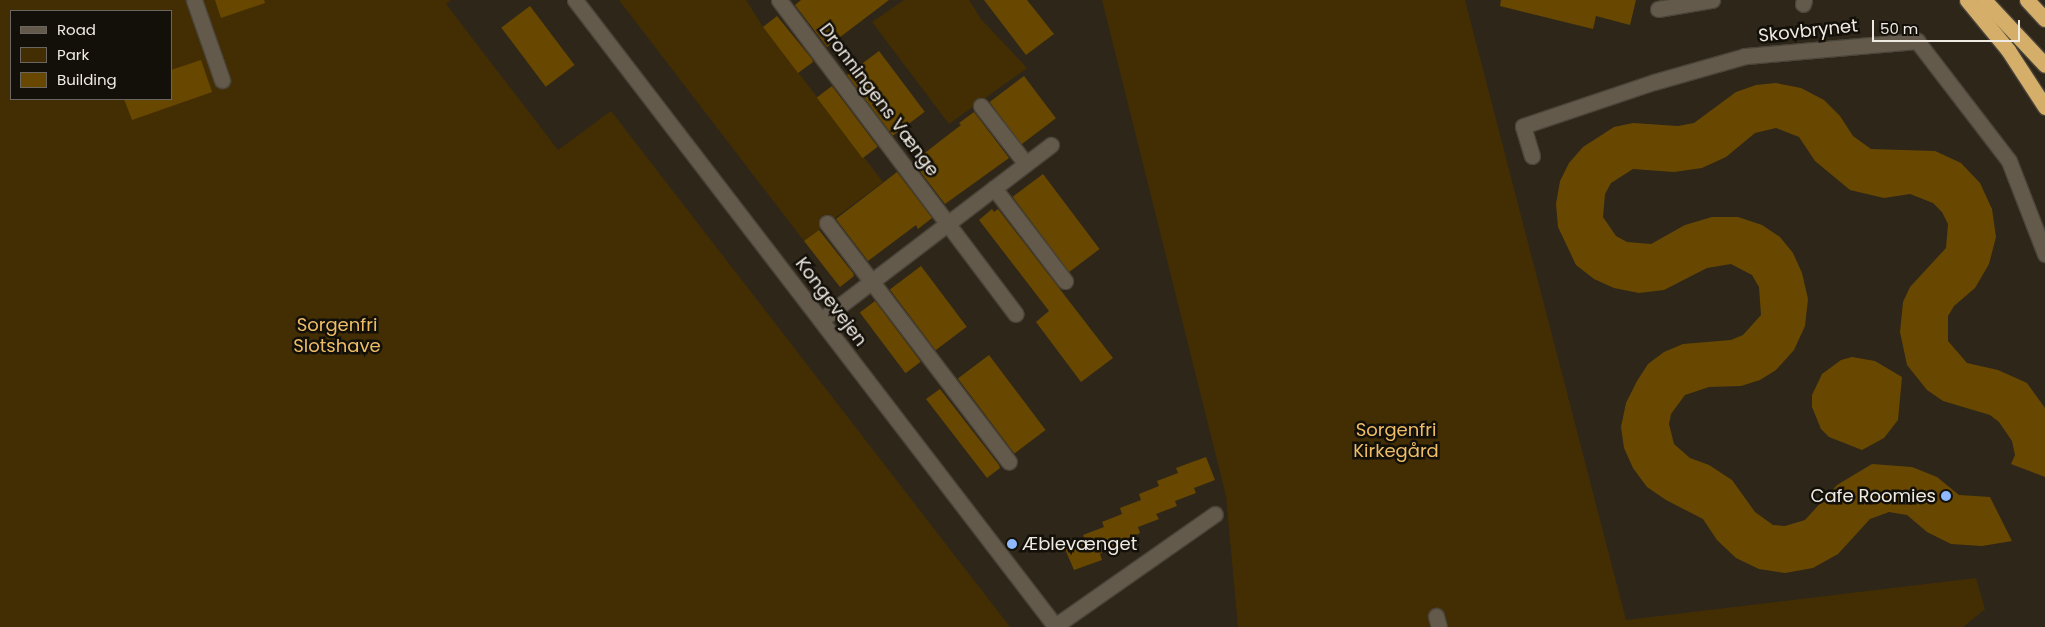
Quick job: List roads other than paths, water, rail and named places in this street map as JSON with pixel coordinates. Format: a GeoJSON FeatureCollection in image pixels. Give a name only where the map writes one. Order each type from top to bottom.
{"type":"FeatureCollection","features":[{"type":"Feature","properties":{"kind":"highway"},"geometry":{"type":"LineString","coordinates":[[1967,0],[2008,50],[2045,107]]}},
{"type":"Feature","properties":{"kind":"highway"},"geometry":{"type":"LineString","coordinates":[[1984,0],[2045,65]]}},
{"type":"Feature","properties":{"kind":"highway"},"geometry":{"type":"LineString","coordinates":[[2026,0],[2045,19]]}},
{"type":"Feature","properties":{"kind":"street"},"geometry":{"type":"LineString","coordinates":[[194,0],[222,80]]}},
{"type":"Feature","properties":{"kind":"street","name":"Kongevejen"},"geometry":{"type":"LineString","coordinates":[[575,0],[1056,627]]}},
{"type":"Feature","properties":{"kind":"street","name":"Dronningens Vænge"},"geometry":{"type":"LineString","coordinates":[[779,0],[1016,314]]}},
{"type":"Feature","properties":{"kind":"street"},"geometry":{"type":"LineString","coordinates":[[1658,9],[1712,0]]}},
{"type":"Feature","properties":{"kind":"street","name":"Skovbrynet"},"geometry":{"type":"LineString","coordinates":[[1532,156],[1523,126],[1654,82],[1745,56],[1917,41],[2009,161],[2045,254]]}},
{"type":"Feature","properties":{"kind":"street"},"geometry":{"type":"LineString","coordinates":[[981,106],[1026,164]]}},
{"type":"Feature","properties":{"kind":"street"},"geometry":{"type":"LineString","coordinates":[[821,320],[1051,145]]}},
{"type":"Feature","properties":{"kind":"street"},"geometry":{"type":"LineString","coordinates":[[994,188],[1065,281]]}},
{"type":"Feature","properties":{"kind":"street"},"geometry":{"type":"LineString","coordinates":[[827,223],[1009,462]]}},
{"type":"Feature","properties":{"kind":"street"},"geometry":{"type":"LineString","coordinates":[[1056,627],[1215,514]]}},
{"type":"Feature","properties":{"kind":"place","name":"Cafe Roomies"},"geometry":{"type":"Point","coordinates":[1946,496]}},
{"type":"Feature","properties":{"kind":"place","name":"Æblevænget"},"geometry":{"type":"Point","coordinates":[1012,544]}},
{"type":"Feature","properties":{"kind":"park label","name":"Sorgenfri Slotshave"},"geometry":{"type":"Point","coordinates":[337,336]}},
{"type":"Feature","properties":{"kind":"park label","name":"Sorgenfri Kirkegård"},"geometry":{"type":"Point","coordinates":[1396,441]}}]}
